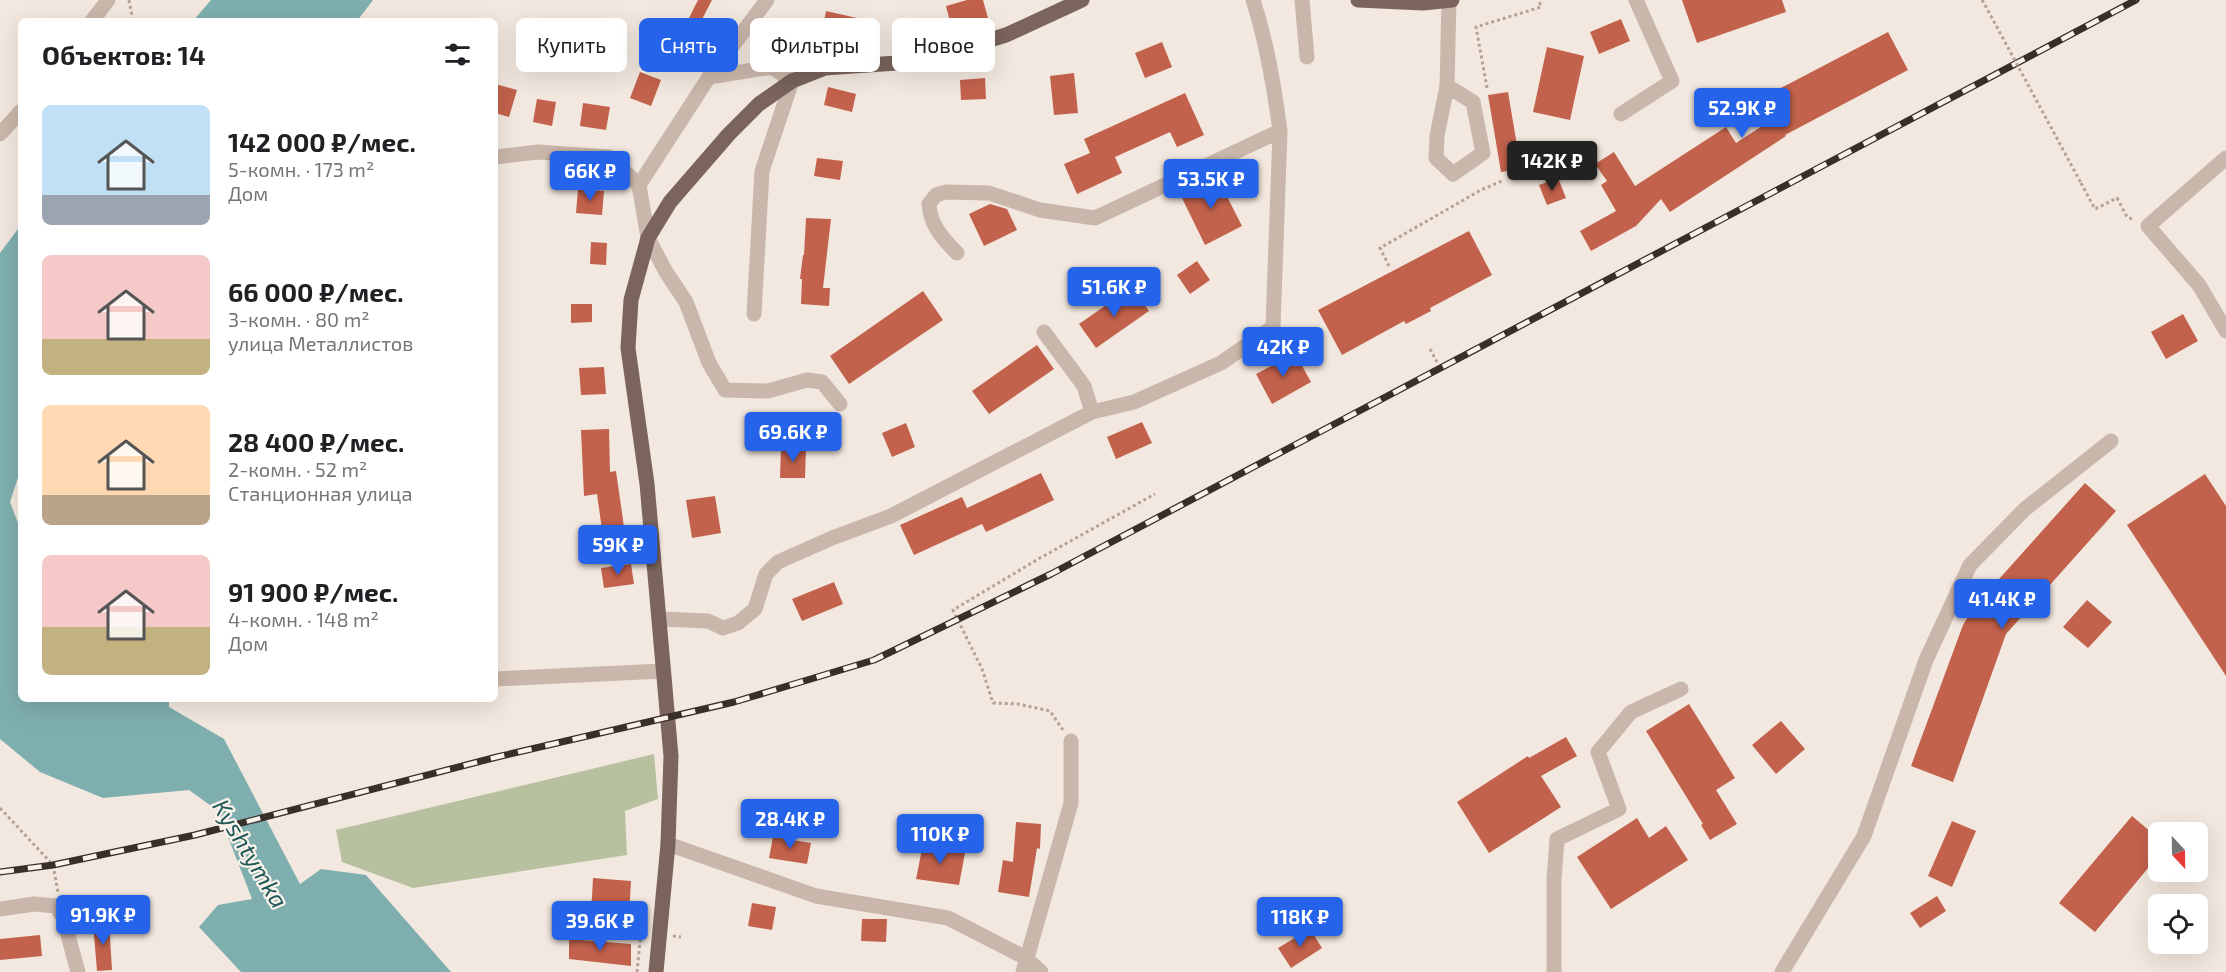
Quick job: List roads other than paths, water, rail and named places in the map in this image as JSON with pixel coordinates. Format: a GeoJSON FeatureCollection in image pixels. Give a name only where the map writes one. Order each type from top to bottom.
{"type":"FeatureCollection","features":[{"type":"Feature","properties":{"kind":"main road"},"geometry":{"type":"LineString","coordinates":[[656,972],[669,844],[671,756],[661,619],[647,484],[628,348],[631,300],[648,238],[670,202],[729,135],[759,104],[792,81],[825,68],[911,62],[941,55],[1006,34],[1082,0]]}},
{"type":"Feature","properties":{"kind":"main road"},"geometry":{"type":"LineString","coordinates":[[1358,0],[1423,3],[1450,0]]}},
{"type":"Feature","properties":{"kind":"street"},"geometry":{"type":"LineString","coordinates":[[94,18],[108,0]]}},
{"type":"Feature","properties":{"kind":"street"},"geometry":{"type":"LineString","coordinates":[[754,18],[767,0]]}},
{"type":"Feature","properties":{"kind":"street"},"geometry":{"type":"LineString","coordinates":[[661,619],[708,621],[723,628],[738,623],[755,609],[766,574],[778,562],[832,538],[891,516],[1092,412],[1134,402],[1221,363],[1273,327],[1280,131],[1272,75],[1260,22],[1252,0]]}},
{"type":"Feature","properties":{"kind":"street"},"geometry":{"type":"LineString","coordinates":[[1302,0],[1307,57]]}},
{"type":"Feature","properties":{"kind":"street"},"geometry":{"type":"LineString","coordinates":[[1447,86],[1473,102],[1483,153],[1453,174],[1436,158],[1437,136],[1447,86],[1450,0]]}},
{"type":"Feature","properties":{"kind":"street"},"geometry":{"type":"LineString","coordinates":[[1621,114],[1672,81],[1636,0]]}},
{"type":"Feature","properties":{"kind":"street"},"geometry":{"type":"LineString","coordinates":[[639,185],[709,77],[750,24]]}},
{"type":"Feature","properties":{"kind":"street"},"geometry":{"type":"LineString","coordinates":[[709,77],[750,70]]}},
{"type":"Feature","properties":{"kind":"street"},"geometry":{"type":"LineString","coordinates":[[754,314],[762,171],[792,81],[779,72]]}},
{"type":"Feature","properties":{"kind":"street"},"geometry":{"type":"LineString","coordinates":[[0,134],[18,114]]}},
{"type":"Feature","properties":{"kind":"street"},"geometry":{"type":"LineString","coordinates":[[957,253],[941,237],[930,215],[929,204],[936,195],[946,192],[989,193],[1040,210],[1095,218],[1280,131]]}},
{"type":"Feature","properties":{"kind":"street"},"geometry":{"type":"LineString","coordinates":[[498,157],[538,152],[609,157],[639,185],[648,238],[666,272],[686,302],[709,363],[725,390],[768,391],[807,380],[822,382],[840,404]]}},
{"type":"Feature","properties":{"kind":"street"},"geometry":{"type":"LineString","coordinates":[[2226,158],[2148,226],[2199,285],[2226,331]]}},
{"type":"Feature","properties":{"kind":"street"},"geometry":{"type":"LineString","coordinates":[[1044,332],[1084,386],[1092,412]]}},
{"type":"Feature","properties":{"kind":"street"},"geometry":{"type":"LineString","coordinates":[[1782,972],[1864,836],[1926,660],[1970,565],[2025,509],[2111,441]]}},
{"type":"Feature","properties":{"kind":"street"},"geometry":{"type":"LineString","coordinates":[[498,679],[663,670]]}},
{"type":"Feature","properties":{"kind":"street"},"geometry":{"type":"LineString","coordinates":[[1554,972],[1554,880],[1557,838],[1619,809],[1598,752],[1631,712],[1681,689]]}},
{"type":"Feature","properties":{"kind":"street"},"geometry":{"type":"LineString","coordinates":[[1024,965],[1071,803],[1071,741]]}},
{"type":"Feature","properties":{"kind":"street"},"geometry":{"type":"LineString","coordinates":[[669,844],[816,896],[948,918],[1024,965],[1041,972]]}},
{"type":"Feature","properties":{"kind":"street"},"geometry":{"type":"LineString","coordinates":[[0,909],[34,904],[56,906],[63,917],[78,972]]}},
{"type":"Feature","properties":{"kind":"water"},"geometry":{"type":"Polygon","coordinates":[[[211,0],[373,0],[359,18],[196,18],[211,0]]]}},
{"type":"Feature","properties":{"kind":"water","name":"Kyshtymka"},"geometry":{"type":"Polygon","coordinates":[[[18,229],[18,477],[10,502],[18,523],[18,702],[169,702],[169,707],[224,739],[300,884],[321,869],[366,875],[451,972],[241,972],[199,927],[218,905],[252,899],[218,811],[189,790],[103,798],[40,772],[0,739],[0,253],[18,229]]]}},
{"type":"Feature","properties":{"kind":"railway"},"geometry":{"type":"LineString","coordinates":[[0,872],[53,865],[195,835],[497,757],[734,702],[874,660],[1051,574],[2136,0]]}}]}
